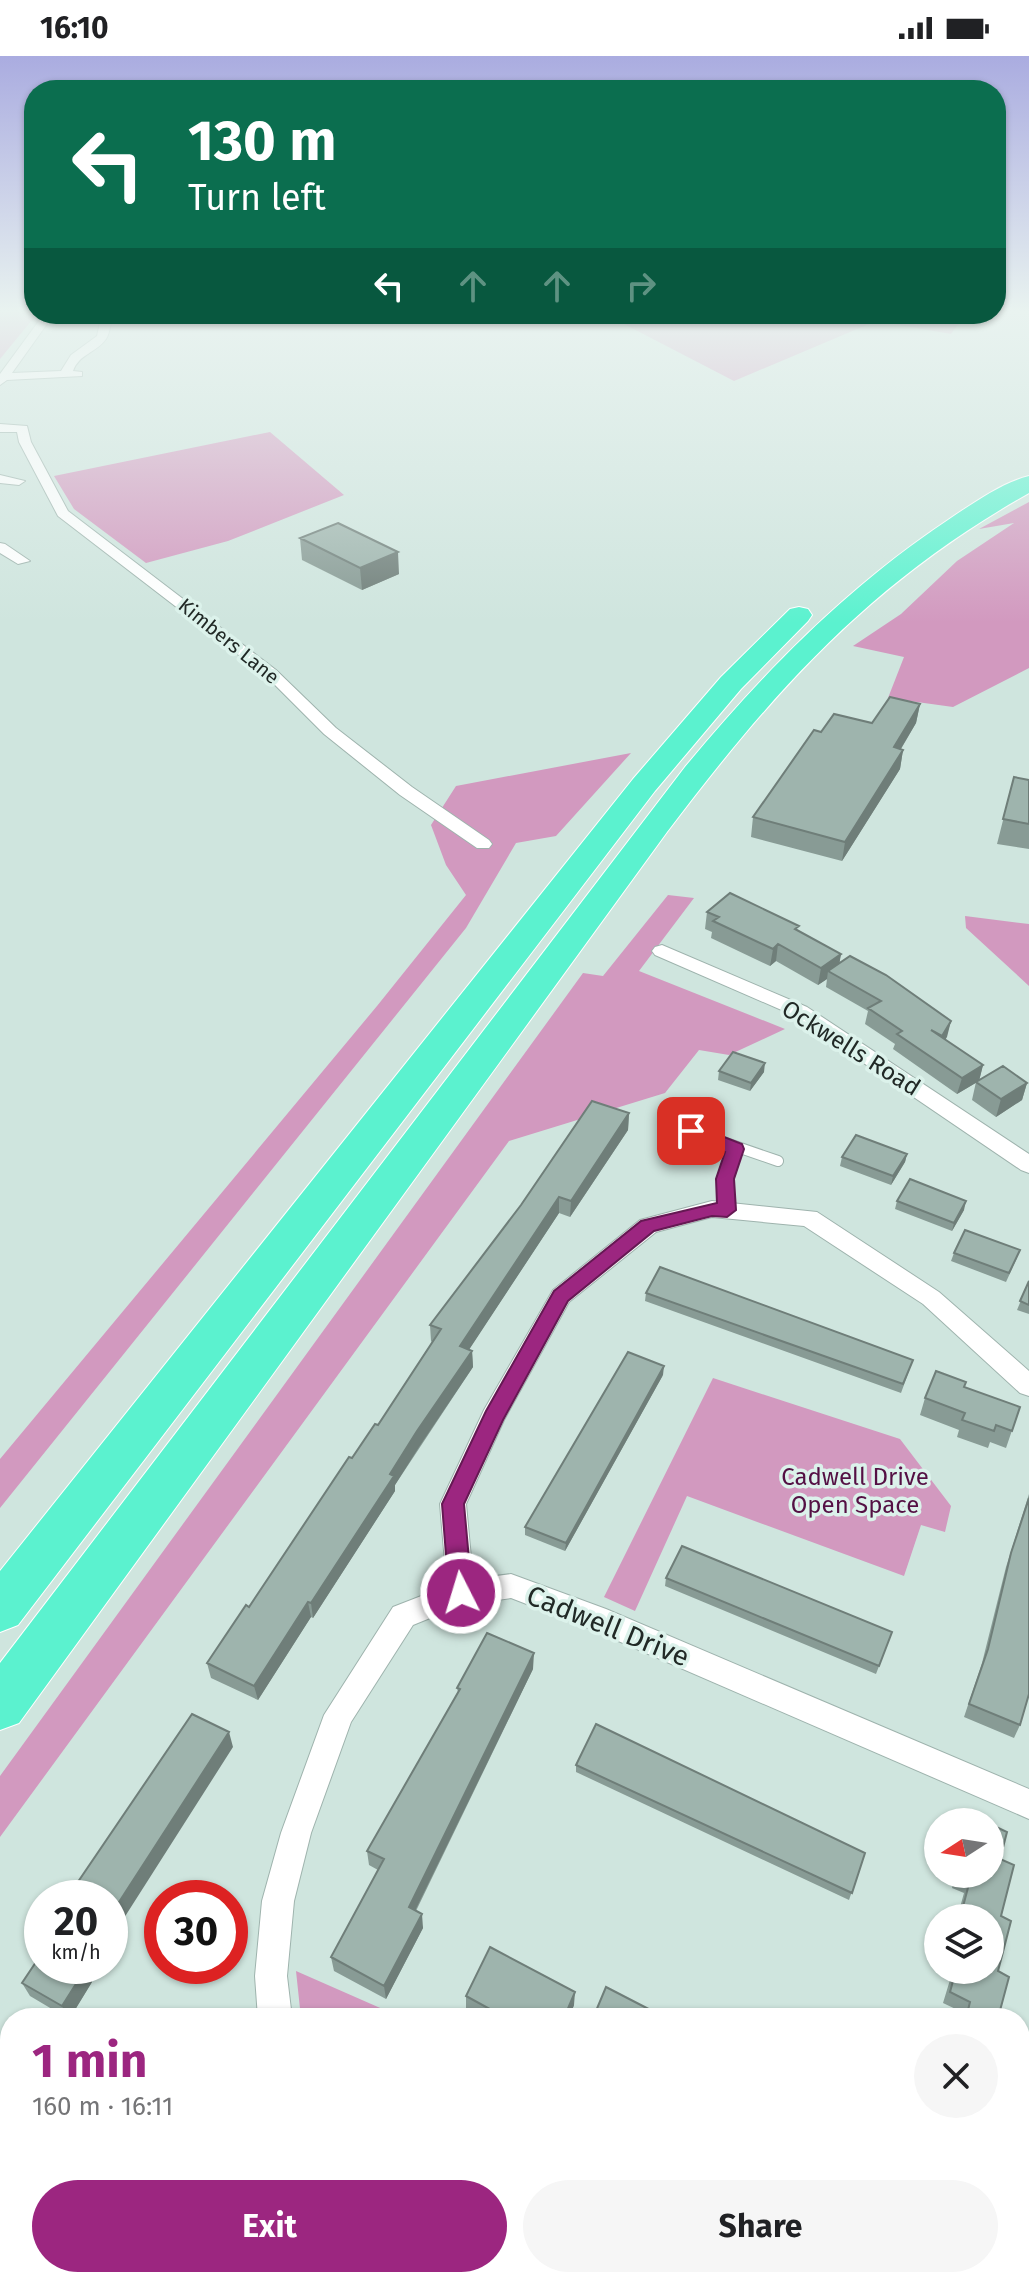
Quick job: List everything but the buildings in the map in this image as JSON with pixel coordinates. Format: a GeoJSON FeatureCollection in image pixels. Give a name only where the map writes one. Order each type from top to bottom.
{"type":"FeatureCollection","features":[{"type":"Feature","properties":{"kind":"highway"},"geometry":{"type":"LineString","coordinates":[[895,539],[954,502],[1029,463]]}},
{"type":"Feature","properties":{"kind":"highway"},"geometry":{"type":"LineString","coordinates":[[0,1705],[738,719],[799,652],[862,594],[939,536],[1029,483]]}},
{"type":"Feature","properties":{"kind":"highway"},"geometry":{"type":"LineString","coordinates":[[0,1609],[666,758],[751,661],[827,590],[861,564]]}},
{"type":"Feature","properties":{"kind":"highway"},"geometry":{"type":"LineString","coordinates":[[0,1573],[119,1456]]}},
{"type":"Feature","properties":{"kind":"street","name":"Kimbers Lane"},"geometry":{"type":"LineString","coordinates":[[0,428],[23,429],[25,442],[63,513],[271,673],[330,731],[406,791],[483,844]]}},
{"type":"Feature","properties":{"kind":"street"},"geometry":{"type":"LineString","coordinates":[[0,479],[19,481]]}},
{"type":"Feature","properties":{"kind":"street"},"geometry":{"type":"LineString","coordinates":[[0,547],[23,561]]}},
{"type":"Feature","properties":{"kind":"street","name":"Ockwells Road"},"geometry":{"type":"LineString","coordinates":[[662,951],[800,1011],[1029,1165]]}},
{"type":"Feature","properties":{"kind":"street"},"geometry":{"type":"LineString","coordinates":[[461,1593],[453,1504],[493,1417],[561,1296],[648,1226],[712,1209],[809,1218],[931,1298],[1029,1386]]}},
{"type":"Feature","properties":{"kind":"street","name":"Cadwell Drive"},"geometry":{"type":"LineString","coordinates":[[274,2008],[271,1976],[278,1901],[296,1833],[339,1715],[403,1616],[461,1593],[511,1586],[596,1618],[1029,1804]]}},
{"type":"Feature","properties":{"kind":"lane"},"geometry":{"type":"LineString","coordinates":[[691,1131],[735,1149],[778,1161]]}},
{"type":"Feature","properties":{"kind":"lane"},"geometry":{"type":"LineString","coordinates":[[727,1210],[725,1179],[735,1149]]}},
{"type":"Feature","properties":{"kind":"green space"},"geometry":{"type":"Polygon","coordinates":[[[270,432],[344,495],[228,541],[146,563],[74,509],[54,476],[270,432]]]}},
{"type":"Feature","properties":{"kind":"green space"},"geometry":{"type":"Polygon","coordinates":[[[1029,502],[1029,668],[953,707],[888,698],[904,657],[853,646],[901,614],[957,561],[1014,523],[979,529],[1029,502]]]}},
{"type":"Feature","properties":{"kind":"green space"},"geometry":{"type":"Polygon","coordinates":[[[631,753],[556,836],[516,843],[466,928],[0,1508],[0,1459],[466,895],[446,865],[431,825],[456,786],[631,753]]]}},
{"type":"Feature","properties":{"kind":"green space"},"geometry":{"type":"Polygon","coordinates":[[[668,895],[694,898],[639,971],[785,1029],[729,1055],[699,1050],[665,1093],[509,1141],[0,1837],[0,1776],[583,973],[603,976],[668,895]]]}},
{"type":"Feature","properties":{"kind":"green space"},"geometry":{"type":"Polygon","coordinates":[[[965,916],[1029,924],[1029,986],[966,928],[965,916]]]}},
{"type":"Feature","properties":{"kind":"green space","name":"Cadwell Drive Open Space"},"geometry":{"type":"Polygon","coordinates":[[[713,1378],[900,1439],[951,1506],[945,1532],[921,1525],[904,1576],[687,1496],[635,1611],[604,1597],[713,1378]]]}},
{"type":"Feature","properties":{"kind":"green space"},"geometry":{"type":"Polygon","coordinates":[[[296,1971],[380,2008],[300,2008],[296,1971]]]}},
{"type":"Feature","properties":{"kind":"route"},"geometry":{"type":"LineString","coordinates":[[461,1593],[453,1504],[493,1417],[561,1296],[648,1226],[712,1209],[727,1210],[725,1179],[735,1149],[691,1131]]}}]}
